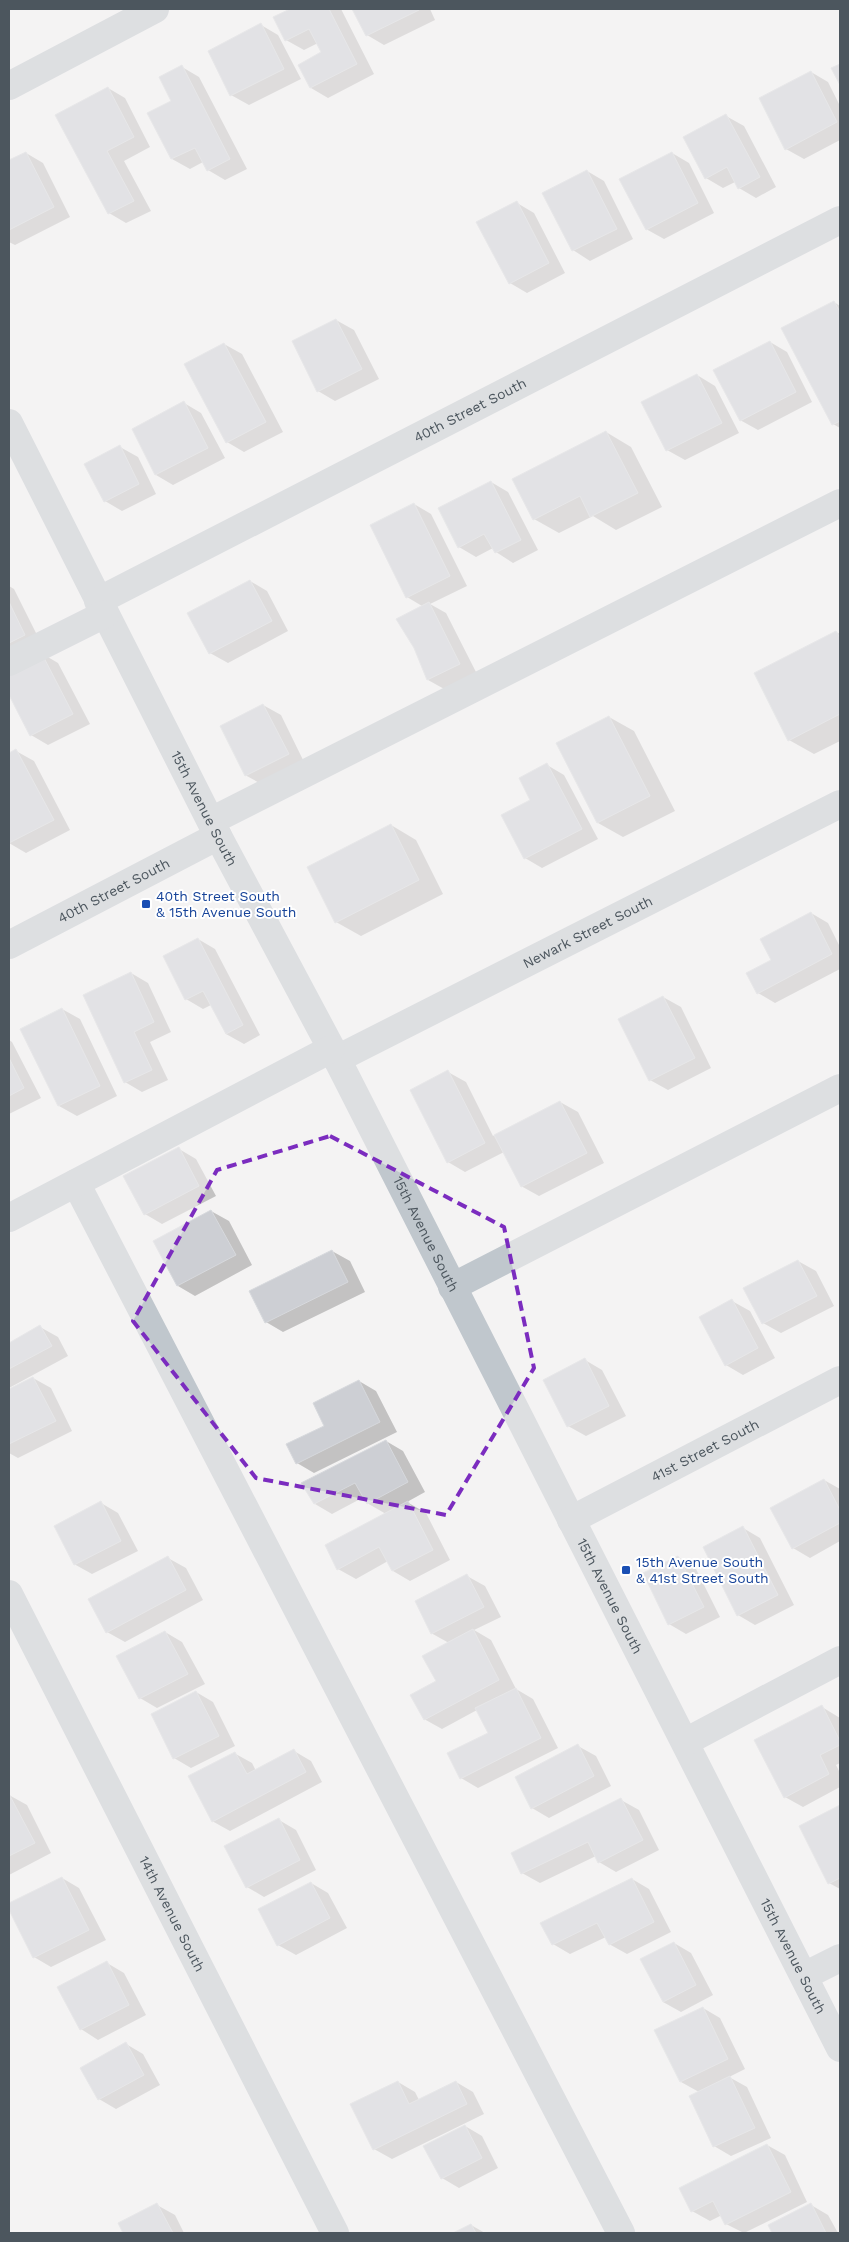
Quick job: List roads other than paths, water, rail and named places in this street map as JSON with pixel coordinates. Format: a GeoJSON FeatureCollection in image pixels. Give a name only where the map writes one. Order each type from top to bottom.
{"type":"FeatureCollection","features":[{"type":"Feature","properties":{"kind":"street"},"geometry":{"type":"LineString","coordinates":[[9,86],[155,9]]}},
{"type":"Feature","properties":{"kind":"street","name":"40th Street South"},"geometry":{"type":"LineString","coordinates":[[9,662],[102,607],[840,220]]}},
{"type":"Feature","properties":{"kind":"street","name":"15th Avenue South"},"geometry":{"type":"LineString","coordinates":[[9,423],[215,829],[334,1054],[840,2048]]}},
{"type":"Feature","properties":{"kind":"street","name":"40th Street South"},"geometry":{"type":"LineString","coordinates":[[9,944],[215,829],[840,504]]}},
{"type":"Feature","properties":{"kind":"street","name":"Newark Street South"},"geometry":{"type":"LineString","coordinates":[[9,1218],[334,1054],[840,804]]}},
{"type":"Feature","properties":{"kind":"street"},"geometry":{"type":"LineString","coordinates":[[452,1286],[840,1088]]}},
{"type":"Feature","properties":{"kind":"street"},"geometry":{"type":"LineString","coordinates":[[76,1183],[621,2233]]}},
{"type":"Feature","properties":{"kind":"street","name":"41st Street South"},"geometry":{"type":"LineString","coordinates":[[570,1520],[840,1380]]}},
{"type":"Feature","properties":{"kind":"street","name":"14th Avenue South"},"geometry":{"type":"LineString","coordinates":[[9,1594],[335,2233]]}},
{"type":"Feature","properties":{"kind":"street"},"geometry":{"type":"LineString","coordinates":[[685,1742],[840,1660]]}},
{"type":"Feature","properties":{"kind":"street"},"geometry":{"type":"LineString","coordinates":[[804,1976],[840,1958]]}},
{"type":"Feature","properties":{"kind":"place","name":"40th Street South & 15th Avenue South"},"geometry":{"type":"Point","coordinates":[146,904]}},
{"type":"Feature","properties":{"kind":"place","name":"15th Avenue South & 41st Street South"},"geometry":{"type":"Point","coordinates":[626,1570]}}]}
